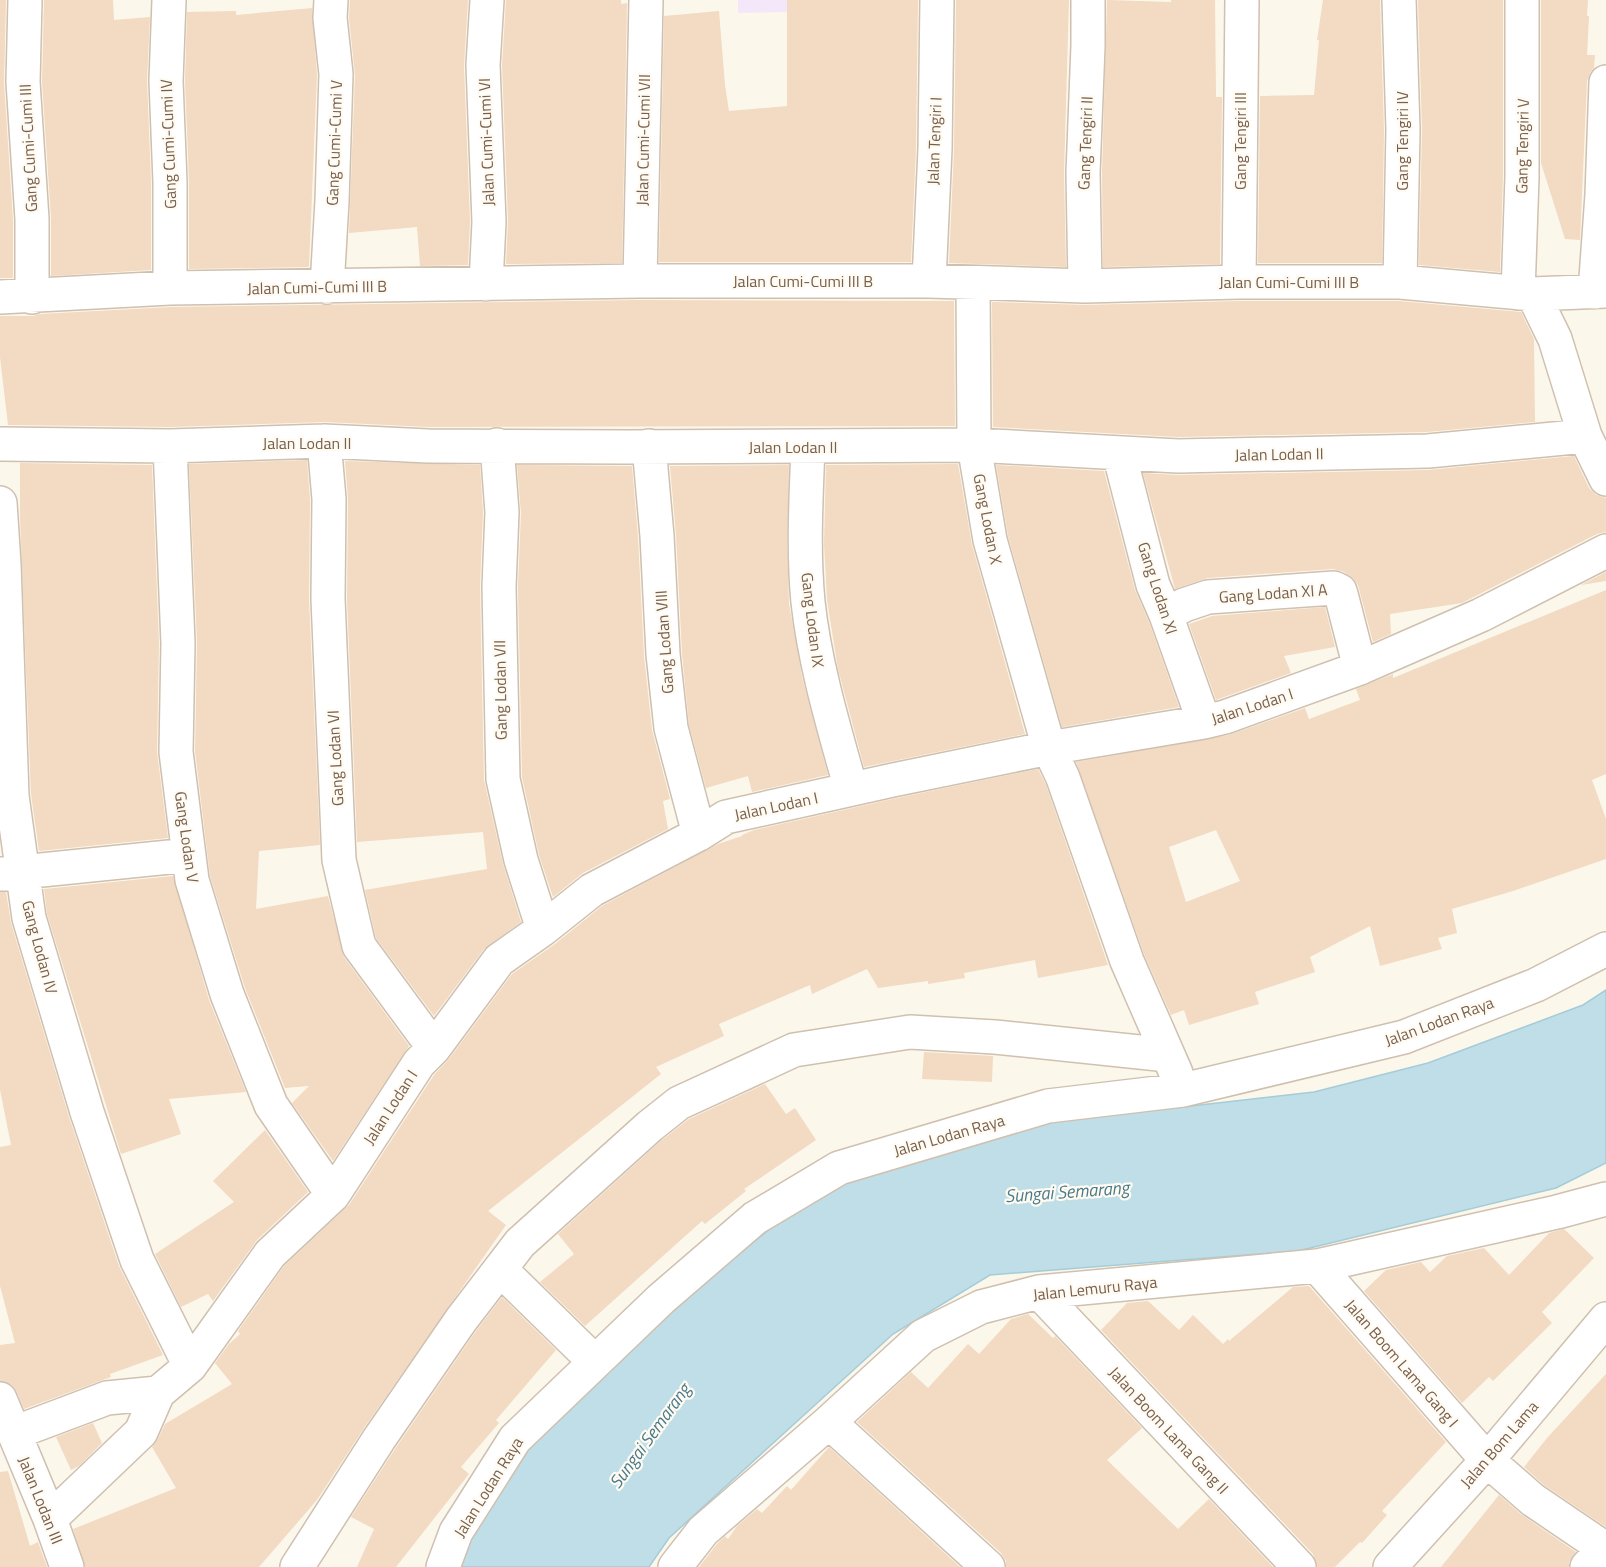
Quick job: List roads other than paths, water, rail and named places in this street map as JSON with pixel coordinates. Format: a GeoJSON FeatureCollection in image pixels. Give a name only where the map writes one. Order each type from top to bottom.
{"type":"FeatureCollection","features":[{"type":"Feature","properties":{"kind":"street","name":"Gang Cumi-Cumi III"},"geometry":{"type":"LineString","coordinates":[[16,297],[32,219],[24,82],[25,0]]}},
{"type":"Feature","properties":{"kind":"street","name":"Gang Cumi-Cumi IV"},"geometry":{"type":"LineString","coordinates":[[170,0],[166,81],[170,182],[170,288]]}},
{"type":"Feature","properties":{"kind":"street","name":"Gang Cumi-Cumi V"},"geometry":{"type":"LineString","coordinates":[[327,287],[336,74],[330,18],[331,0]]}},
{"type":"Feature","properties":{"kind":"street","name":"Jalan Cumi-Cumi VI"},"geometry":{"type":"LineString","coordinates":[[486,284],[489,222],[483,65],[487,0]]}},
{"type":"Feature","properties":{"kind":"street","name":"Jalan Cumi-Cumi VII"},"geometry":{"type":"LineString","coordinates":[[640,281],[646,0]]}},
{"type":"Feature","properties":{"kind":"street","name":"Jalan Tengiri I"},"geometry":{"type":"LineString","coordinates":[[929,281],[937,0]]}},
{"type":"Feature","properties":{"kind":"street","name":"Gang Tengiri II"},"geometry":{"type":"LineString","coordinates":[[1085,286],[1083,173],[1088,0]]}},
{"type":"Feature","properties":{"kind":"street","name":"Gang Tengiri III"},"geometry":{"type":"LineString","coordinates":[[1239,282],[1242,0]]}},
{"type":"Feature","properties":{"kind":"street","name":"Gang Tengiri IV"},"geometry":{"type":"LineString","coordinates":[[1399,0],[1403,130],[1400,282]]}},
{"type":"Feature","properties":{"kind":"street","name":"Gang Tengiri V"},"geometry":{"type":"LineString","coordinates":[[1522,0],[1522,177],[1526,293]]}},
{"type":"Feature","properties":{"kind":"street"},"geometry":{"type":"LineString","coordinates":[[1600,291],[1606,82]]}},
{"type":"Feature","properties":{"kind":"street","name":"Jalan Cumi-Cumi III B"},"geometry":{"type":"LineString","coordinates":[[16,297],[170,288],[640,281],[929,281],[1085,286],[1239,282],[1400,282],[1526,293],[1600,291]]}},
{"type":"Feature","properties":{"kind":"street","name":"Gang Lodan X"},"geometry":{"type":"LineString","coordinates":[[973,283],[974,446],[990,540],[1049,748],[1063,778],[1127,961],[1183,1090]]}},
{"type":"Feature","properties":{"kind":"street"},"geometry":{"type":"LineString","coordinates":[[1526,293],[1555,339],[1598,457]]}},
{"type":"Feature","properties":{"kind":"street","name":"Jalan Lodan II"},"geometry":{"type":"LineString","coordinates":[[0,444],[170,446],[324,441],[428,446],[974,446],[1178,456],[1428,451],[1598,457]]}},
{"type":"Feature","properties":{"kind":"street","name":"Gang Lodan VI"},"geometry":{"type":"LineString","coordinates":[[324,441],[329,499],[328,599],[339,860],[359,946],[435,1048]]}},
{"type":"Feature","properties":{"kind":"street","name":"Gang Lodan VII"},"geometry":{"type":"LineString","coordinates":[[497,445],[502,512],[499,587],[503,779],[521,860],[543,929]]}},
{"type":"Feature","properties":{"kind":"street","name":"Gang Lodan V"},"geometry":{"type":"LineString","coordinates":[[170,446],[178,643],[176,752],[192,880],[227,994],[271,1106],[333,1195]]}},
{"type":"Feature","properties":{"kind":"street","name":"Gang Lodan VIII"},"geometry":{"type":"LineString","coordinates":[[649,446],[657,536],[663,654],[671,729],[699,834]]}},
{"type":"Feature","properties":{"kind":"street","name":"Gang Lodan IX"},"geometry":{"type":"LineString","coordinates":[[808,447],[804,536],[808,603],[818,668],[851,789]]}},
{"type":"Feature","properties":{"kind":"street","name":"Gang Lodan XI"},"geometry":{"type":"LineString","coordinates":[[1119,453],[1153,585],[1204,722]]}},
{"type":"Feature","properties":{"kind":"street","name":"Gang Lodan IV"},"geometry":{"type":"LineString","coordinates":[[0,503],[12,796],[11,873],[29,918],[87,1112],[137,1260],[190,1366]]}},
{"type":"Feature","properties":{"kind":"street","name":"Jalan Lodan I"},"geometry":{"type":"LineString","coordinates":[[50,1520],[141,1432],[158,1392],[190,1366],[270,1254],[333,1195],[419,1063],[435,1048],[499,960],[592,890],[699,834],[726,817],[1049,748],[1225,717],[1360,668],[1481,615],[1606,550]]}},
{"type":"Feature","properties":{"kind":"street","name":"Gang Lodan XI A"},"geometry":{"type":"LineString","coordinates":[[1166,615],[1184,605],[1208,597],[1334,588],[1340,591],[1360,668]]}},
{"type":"Feature","properties":{"kind":"street"},"geometry":{"type":"LineString","coordinates":[[11,873],[189,855]]}},
{"type":"Feature","properties":{"kind":"street","name":"Jalan Lodan Raya"},"geometry":{"type":"LineString","coordinates":[[443,1567],[456,1532],[515,1439],[661,1299],[755,1218],[839,1168],[1048,1106],[1183,1090],[1404,1037],[1536,985],[1606,949]]}},
{"type":"Feature","properties":{"kind":"street"},"geometry":{"type":"LineString","coordinates":[[297,1567],[379,1439],[461,1320],[520,1243],[650,1126],[679,1103],[794,1050],[910,1032],[995,1037],[1168,1056]]}},
{"type":"Feature","properties":{"kind":"street","name":"Jalan Lemuru Raya"},"geometry":{"type":"LineString","coordinates":[[675,1567],[703,1531],[829,1422],[923,1336],[981,1306],[1039,1292],[1317,1266],[1606,1199]]}},
{"type":"Feature","properties":{"kind":"street","name":"Jalan Boom Lama Gang I"},"geometry":{"type":"LineString","coordinates":[[1317,1266],[1486,1460],[1533,1500],[1601,1546],[1599,1554],[1587,1567]]}},
{"type":"Feature","properties":{"kind":"street"},"geometry":{"type":"LineString","coordinates":[[500,1269],[595,1362]]}},
{"type":"Feature","properties":{"kind":"street","name":"Jalan Boom Lama Gang II"},"geometry":{"type":"LineString","coordinates":[[1039,1292],[1299,1567]]}},
{"type":"Feature","properties":{"kind":"street","name":"Jalan Bom Lama"},"geometry":{"type":"LineString","coordinates":[[1390,1567],[1486,1460],[1606,1319]]}},
{"type":"Feature","properties":{"kind":"street"},"geometry":{"type":"LineString","coordinates":[[14,1433],[107,1398],[158,1392]]}},
{"type":"Feature","properties":{"kind":"street","name":"Jalan Lodan III"},"geometry":{"type":"LineString","coordinates":[[0,1399],[68,1567]]}},
{"type":"Feature","properties":{"kind":"street"},"geometry":{"type":"LineString","coordinates":[[829,1422],[988,1567]]}},
{"type":"Feature","properties":{"kind":"water","name":"Sungai Semarang"},"geometry":{"type":"Polygon","coordinates":[[[1606,990],[1606,1163],[1556,1188],[1298,1251],[990,1275],[893,1334],[669,1538],[649,1567],[459,1567],[460,1533],[504,1476],[566,1408],[706,1281],[832,1178],[971,1131],[1314,1092],[1428,1063],[1583,1005],[1606,990]]]}}]}
